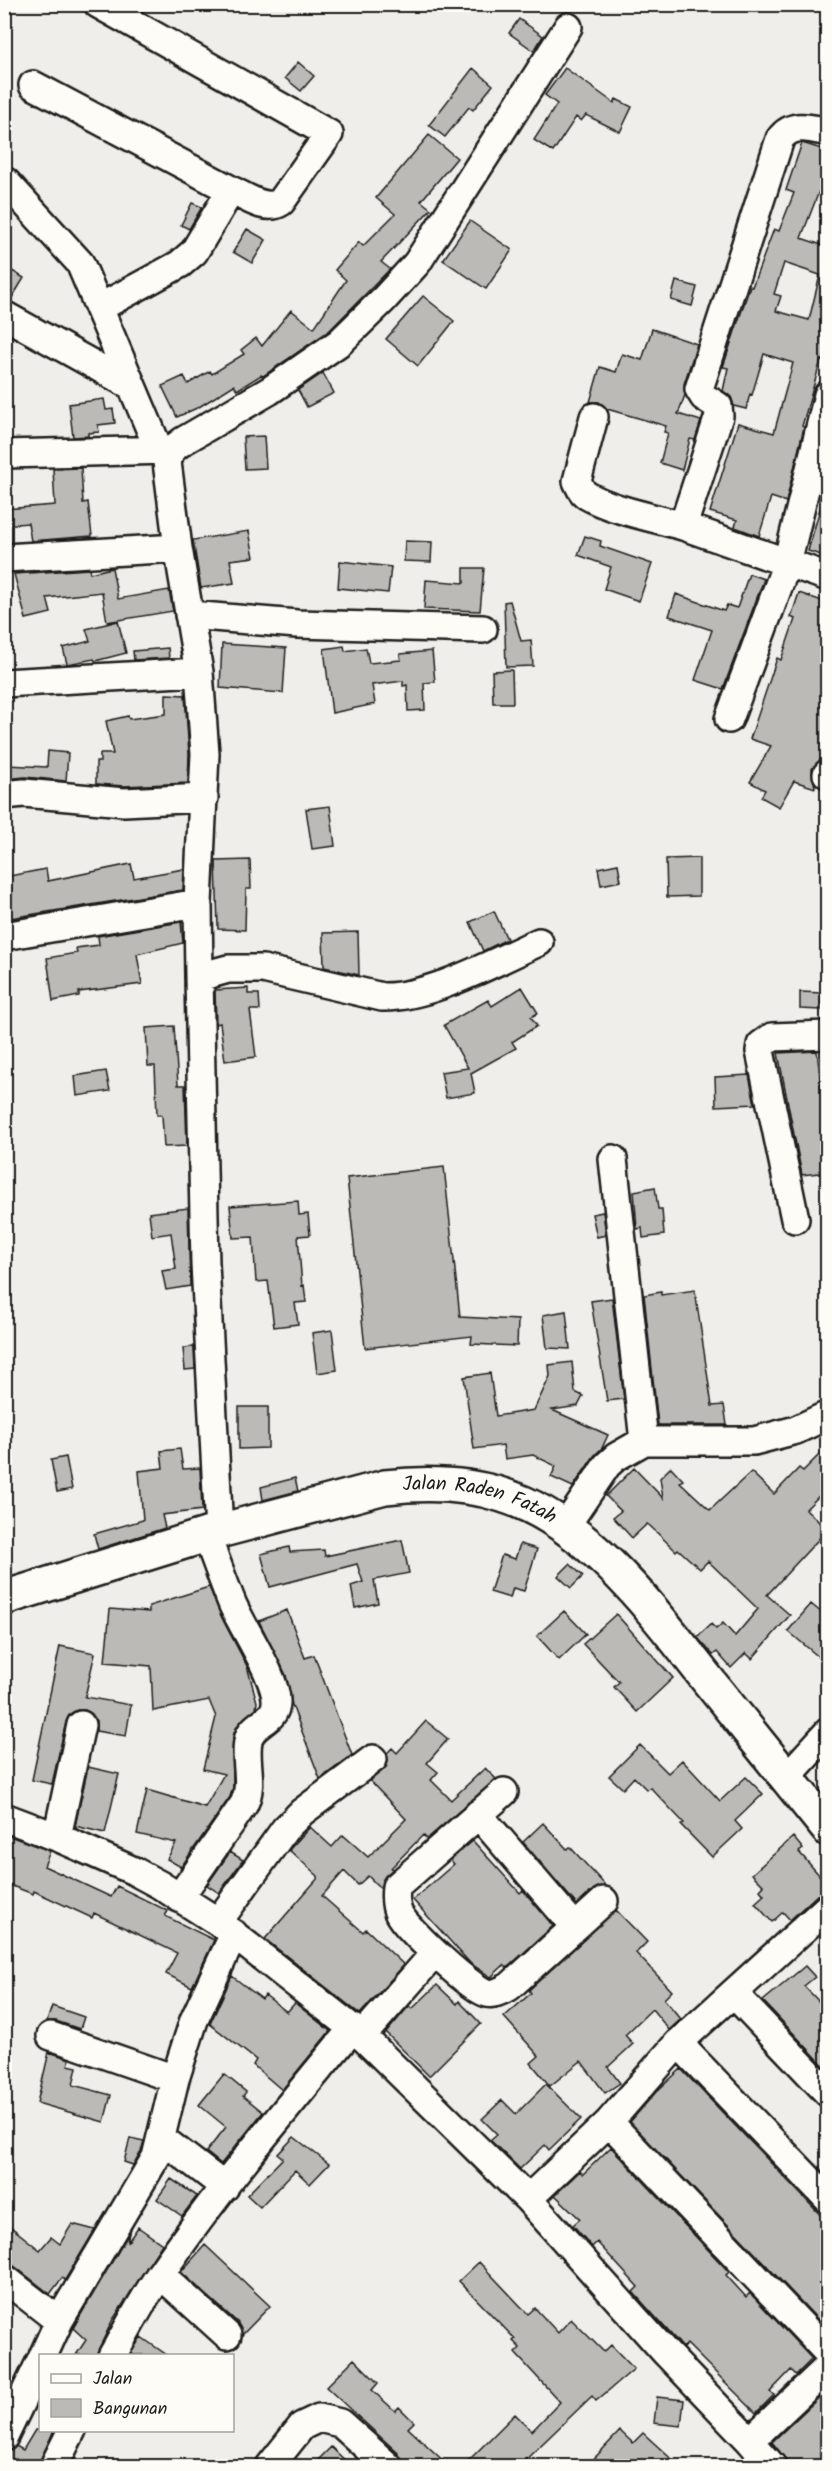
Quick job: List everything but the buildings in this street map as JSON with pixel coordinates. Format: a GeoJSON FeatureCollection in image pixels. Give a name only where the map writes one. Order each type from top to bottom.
{"type":"FeatureCollection","features":[{"type":"Feature","properties":{"kind":"highway","name":"Jalan Raden Fatah"},"geometry":{"type":"LineString","coordinates":[[4,1598],[212,1533],[361,1492],[408,1484],[475,1489],[501,1494],[530,1506],[564,1527],[628,1581],[828,1829]]}},
{"type":"Feature","properties":{"kind":"street"},"geometry":{"type":"LineString","coordinates":[[33,85],[231,190],[264,205],[276,205],[281,202],[328,134],[98,4]]}},
{"type":"Feature","properties":{"kind":"street"},"geometry":{"type":"LineString","coordinates":[[4,454],[165,450],[269,391],[340,342],[417,263],[568,27]]}},
{"type":"Feature","properties":{"kind":"street"},"geometry":{"type":"LineString","coordinates":[[683,526],[719,416],[718,406],[704,397],[699,388],[780,139],[789,130],[795,128],[808,127],[828,132]]}},
{"type":"Feature","properties":{"kind":"street"},"geometry":{"type":"LineString","coordinates":[[6,182],[80,263],[132,386],[165,450],[178,548],[199,672],[205,754],[198,903],[212,1533],[232,1603],[272,1684],[277,1700],[272,1716],[254,1728],[250,1734],[247,1748],[249,1786],[244,1804],[179,1898]]}},
{"type":"Feature","properties":{"kind":"street"},"geometry":{"type":"LineString","coordinates":[[99,308],[180,264],[194,252],[231,190]]}},
{"type":"Feature","properties":{"kind":"street"},"geometry":{"type":"LineString","coordinates":[[4,315],[132,386]]}},
{"type":"Feature","properties":{"kind":"street"},"geometry":{"type":"LineString","coordinates":[[729,719],[787,563],[828,395]]}},
{"type":"Feature","properties":{"kind":"street"},"geometry":{"type":"LineString","coordinates":[[594,417],[578,481],[586,495],[605,504],[683,526],[828,577]]}},
{"type":"Feature","properties":{"kind":"street"},"geometry":{"type":"LineString","coordinates":[[4,558],[178,548]]}},
{"type":"Feature","properties":{"kind":"street"},"geometry":{"type":"LineString","coordinates":[[189,615],[308,625],[483,629]]}},
{"type":"Feature","properties":{"kind":"street"},"geometry":{"type":"LineString","coordinates":[[4,683],[199,672]]}},
{"type":"Feature","properties":{"kind":"street"},"geometry":{"type":"LineString","coordinates":[[4,795],[24,794],[124,802],[204,798]]}},
{"type":"Feature","properties":{"kind":"street"},"geometry":{"type":"LineString","coordinates":[[4,936],[198,903]]}},
{"type":"Feature","properties":{"kind":"street"},"geometry":{"type":"LineString","coordinates":[[199,977],[228,969],[263,969],[382,997],[397,997],[430,989],[539,942]]}},
{"type":"Feature","properties":{"kind":"street"},"geometry":{"type":"LineString","coordinates":[[795,1219],[760,1051],[761,1045],[772,1037],[828,1035]]}},
{"type":"Feature","properties":{"kind":"street"},"geometry":{"type":"LineString","coordinates":[[613,1159],[644,1441]]}},
{"type":"Feature","properties":{"kind":"street"},"geometry":{"type":"LineString","coordinates":[[564,1527],[607,1465],[616,1457],[644,1441],[754,1441],[796,1430],[828,1415]]}},
{"type":"Feature","properties":{"kind":"street"},"geometry":{"type":"LineString","coordinates":[[57,1837],[81,1725]]}},
{"type":"Feature","properties":{"kind":"street"},"geometry":{"type":"LineString","coordinates":[[786,1778],[828,1732]]}},
{"type":"Feature","properties":{"kind":"street"},"geometry":{"type":"LineString","coordinates":[[44,2354],[59,2321],[156,2157],[175,2079],[226,1928],[285,1829],[302,1812],[374,1759]]}},
{"type":"Feature","properties":{"kind":"street"},"geometry":{"type":"LineString","coordinates":[[504,1792],[396,1887],[394,1897],[399,1915],[435,1953],[483,1992],[494,1993],[509,1987],[604,1900]]}},
{"type":"Feature","properties":{"kind":"street"},"geometry":{"type":"LineString","coordinates":[[478,1814],[575,1928]]}},
{"type":"Feature","properties":{"kind":"street"},"geometry":{"type":"LineString","coordinates":[[4,1817],[135,1871],[226,1928],[357,2032],[528,2199],[666,2353],[772,2466]]}},
{"type":"Feature","properties":{"kind":"street"},"geometry":{"type":"LineString","coordinates":[[528,2199],[609,2122],[678,2043],[828,1907]]}},
{"type":"Feature","properties":{"kind":"street"},"geometry":{"type":"LineString","coordinates":[[113,2354],[160,2274],[225,2187],[357,2032],[435,1953]]}},
{"type":"Feature","properties":{"kind":"street"},"geometry":{"type":"LineString","coordinates":[[733,1993],[828,2093]]}},
{"type":"Feature","properties":{"kind":"street"},"geometry":{"type":"LineString","coordinates":[[51,2036],[175,2079]]}},
{"type":"Feature","properties":{"kind":"street"},"geometry":{"type":"LineString","coordinates":[[678,2043],[828,2199]]}},
{"type":"Feature","properties":{"kind":"street"},"geometry":{"type":"LineString","coordinates":[[609,2122],[828,2353]]}},
{"type":"Feature","properties":{"kind":"street"},"geometry":{"type":"LineString","coordinates":[[161,2138],[225,2187]]}},
{"type":"Feature","properties":{"kind":"street"},"geometry":{"type":"LineString","coordinates":[[160,2274],[227,2335]]}},
{"type":"Feature","properties":{"kind":"street"},"geometry":{"type":"LineString","coordinates":[[4,2278],[59,2321]]}},
{"type":"Feature","properties":{"kind":"street"},"geometry":{"type":"LineString","coordinates":[[4,2437],[39,2364]]}},
{"type":"Feature","properties":{"kind":"street"},"geometry":{"type":"LineString","coordinates":[[750,2441],[828,2367]]}},
{"type":"Feature","properties":{"kind":"street"},"geometry":{"type":"LineString","coordinates":[[270,2466],[302,2426],[319,2418],[340,2423],[388,2466]]}},
{"type":"Feature","properties":{"kind":"street"},"geometry":{"type":"LineString","coordinates":[[54,2466],[71,2432]]}}]}
